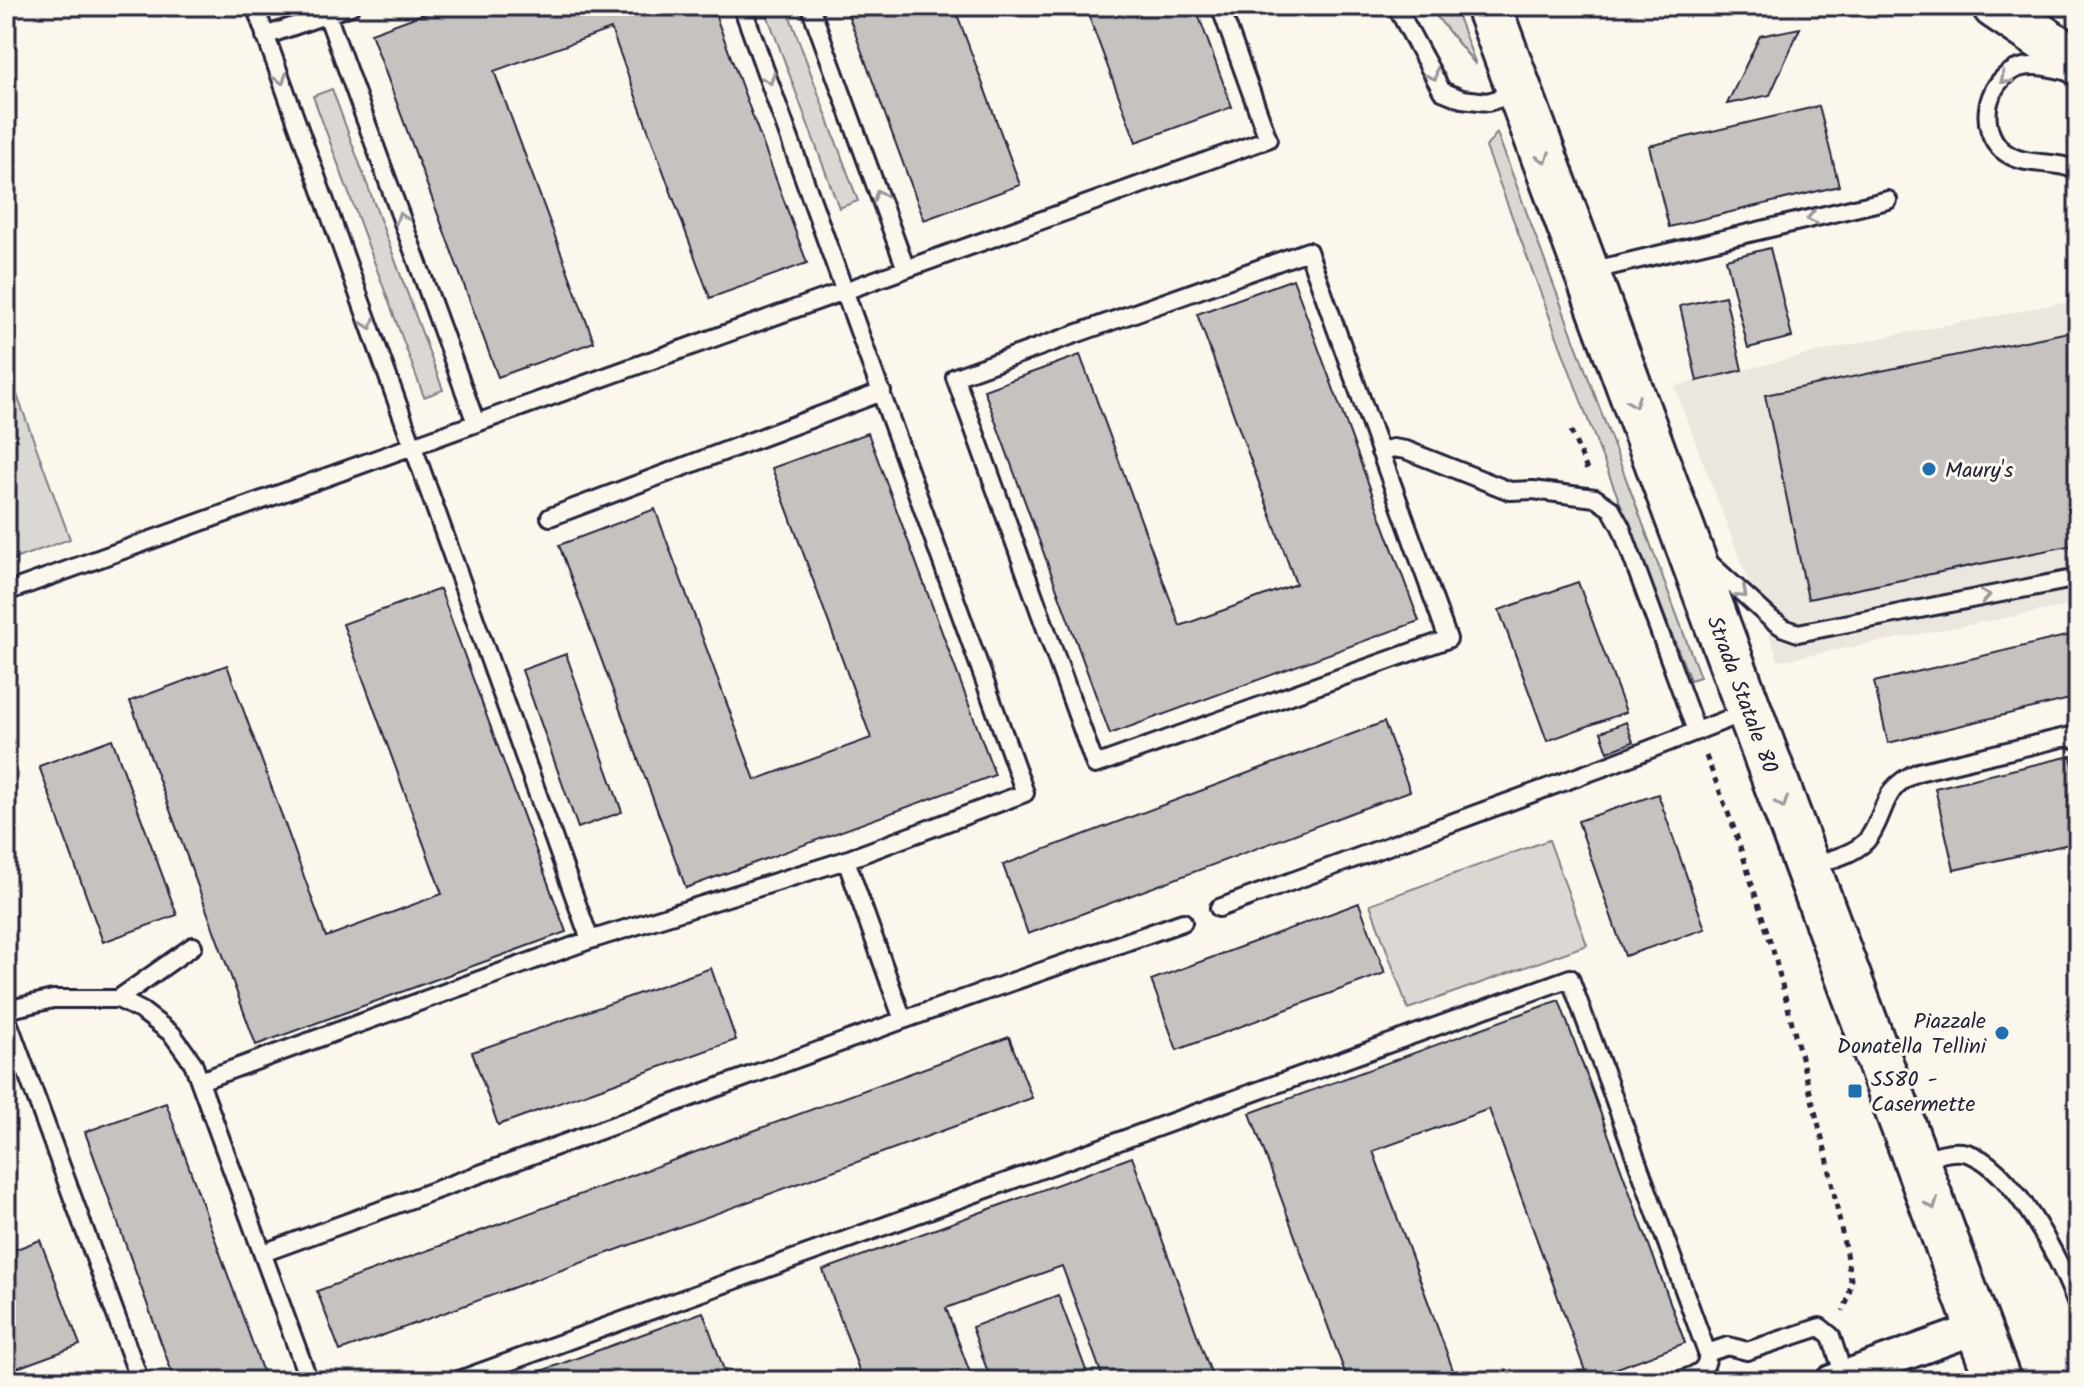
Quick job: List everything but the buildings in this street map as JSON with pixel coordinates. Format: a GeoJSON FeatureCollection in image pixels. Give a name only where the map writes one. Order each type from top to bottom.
{"type":"FeatureCollection","features":[{"type":"Feature","properties":{"kind":"main road","name":"Strada Statale 80"},"geometry":{"type":"LineString","coordinates":[[1488,6],[1998,1381]]}},
{"type":"Feature","properties":{"kind":"main road"},"geometry":{"type":"LineString","coordinates":[[1995,6],[2078,62]]}},
{"type":"Feature","properties":{"kind":"street"},"geometry":{"type":"LineString","coordinates":[[1838,1379],[1978,1328]]}},
{"type":"Feature","properties":{"kind":"lane"},"geometry":{"type":"LineString","coordinates":[[255,6],[590,940]]}},
{"type":"Feature","properties":{"kind":"lane"},"geometry":{"type":"LineString","coordinates":[[265,36],[325,10],[351,6]]}},
{"type":"Feature","properties":{"kind":"lane"},"geometry":{"type":"LineString","coordinates":[[200,1081],[590,940],[846,860],[1025,793],[742,6]]}},
{"type":"Feature","properties":{"kind":"lane"},"geometry":{"type":"LineString","coordinates":[[810,6],[906,269]]}},
{"type":"Feature","properties":{"kind":"lane"},"geometry":{"type":"LineString","coordinates":[[6,592],[1268,139],[1220,6]]}},
{"type":"Feature","properties":{"kind":"lane"},"geometry":{"type":"LineString","coordinates":[[1396,6],[1442,91],[1462,99],[1488,102],[1520,92]]}},
{"type":"Feature","properties":{"kind":"lane"},"geometry":{"type":"LineString","coordinates":[[325,10],[476,423]]}},
{"type":"Feature","properties":{"kind":"lane"},"geometry":{"type":"LineString","coordinates":[[2078,75],[2030,65],[2014,70],[1991,95],[1987,115],[1990,132],[1999,147],[2012,158],[2027,163],[2058,164],[2078,171]]}},
{"type":"Feature","properties":{"kind":"lane"},"geometry":{"type":"LineString","coordinates":[[1586,272],[1888,200]]}},
{"type":"Feature","properties":{"kind":"lane"},"geometry":{"type":"LineString","coordinates":[[1308,251],[1380,452],[1448,639],[1095,765],[955,377],[1308,251]]}},
{"type":"Feature","properties":{"kind":"lane"},"geometry":{"type":"LineString","coordinates":[[550,517],[882,392]]}},
{"type":"Feature","properties":{"kind":"lane"},"geometry":{"type":"LineString","coordinates":[[1380,452],[1393,448],[1406,450],[1510,491],[1533,490],[1595,498],[1611,509],[1621,527],[1696,731]]}},
{"type":"Feature","properties":{"kind":"lane"},"geometry":{"type":"LineString","coordinates":[[1684,540],[1772,620],[1798,633],[2078,578]]}},
{"type":"Feature","properties":{"kind":"lane"},"geometry":{"type":"LineString","coordinates":[[1219,908],[1748,711]]}},
{"type":"Feature","properties":{"kind":"lane"},"geometry":{"type":"LineString","coordinates":[[1805,867],[1861,845],[1870,837],[1890,791],[1906,777],[2066,737],[2078,740]]}},
{"type":"Feature","properties":{"kind":"lane"},"geometry":{"type":"LineString","coordinates":[[846,860],[903,1020]]}},
{"type":"Feature","properties":{"kind":"lane"},"geometry":{"type":"LineString","coordinates":[[263,1253],[903,1020],[1183,922]]}},
{"type":"Feature","properties":{"kind":"lane"},"geometry":{"type":"LineString","coordinates":[[118,999],[193,946]]}},
{"type":"Feature","properties":{"kind":"lane"},"geometry":{"type":"LineString","coordinates":[[456,1381],[1570,978],[1707,1353],[1704,1369],[1678,1381]]}},
{"type":"Feature","properties":{"kind":"lane"},"geometry":{"type":"LineString","coordinates":[[6,1010],[53,999],[118,999],[142,1011],[172,1034],[193,1063],[309,1381]]}},
{"type":"Feature","properties":{"kind":"lane"},"geometry":{"type":"LineString","coordinates":[[6,1016],[140,1381]]}},
{"type":"Feature","properties":{"kind":"lane"},"geometry":{"type":"LineString","coordinates":[[1916,1162],[1943,1153],[1963,1152],[1989,1166],[2042,1231],[2058,1257],[2078,1308]]}},
{"type":"Feature","properties":{"kind":"lane"},"geometry":{"type":"LineString","coordinates":[[1707,1353],[1728,1346],[1747,1351],[1818,1327],[1828,1332],[1838,1379]]}},
{"type":"Feature","properties":{"kind":"path"},"geometry":{"type":"LineString","coordinates":[[1571,431],[1595,498]]}},
{"type":"Feature","properties":{"kind":"path"},"geometry":{"type":"LineString","coordinates":[[1696,731],[1759,902],[1830,1169],[1847,1250],[1851,1288],[1847,1304],[1828,1332]]}},
{"type":"Feature","properties":{"kind":"shaded area"},"geometry":{"type":"Polygon","coordinates":[[[764,6],[786,6],[858,201],[839,208],[764,6]]]}},
{"type":"Feature","properties":{"kind":"shaded area"},"geometry":{"type":"Polygon","coordinates":[[[1428,6],[1454,6],[1476,65],[1428,6]]]}},
{"type":"Feature","properties":{"kind":"shaded area"},"geometry":{"type":"Polygon","coordinates":[[[332,89],[443,390],[424,397],[313,96],[332,89]]]}},
{"type":"Feature","properties":{"kind":"shaded area"},"geometry":{"type":"Polygon","coordinates":[[[1497,133],[1700,677],[1690,680],[1602,457],[1486,147],[1497,133]]]}},
{"type":"Feature","properties":{"kind":"shaded area"},"geometry":{"type":"Polygon","coordinates":[[[2078,300],[2078,604],[1779,661],[1674,386],[1884,337],[2078,300]]]}},
{"type":"Feature","properties":{"kind":"shaded area"},"geometry":{"type":"Polygon","coordinates":[[[6,365],[70,539],[6,562],[6,365]]]}},
{"type":"Feature","properties":{"kind":"shaded area"},"geometry":{"type":"Polygon","coordinates":[[[1549,840],[1587,945],[1408,1009],[1370,904],[1549,840]]]}},
{"type":"Feature","properties":{"kind":"place","name":"Maury's"},"geometry":{"type":"Point","coordinates":[1929,469]}},
{"type":"Feature","properties":{"kind":"place","name":"Piazzale Donatella Tellini"},"geometry":{"type":"Point","coordinates":[2002,1033]}},
{"type":"Feature","properties":{"kind":"place","name":"SS80 - Casermette"},"geometry":{"type":"Point","coordinates":[1855,1091]}}]}
